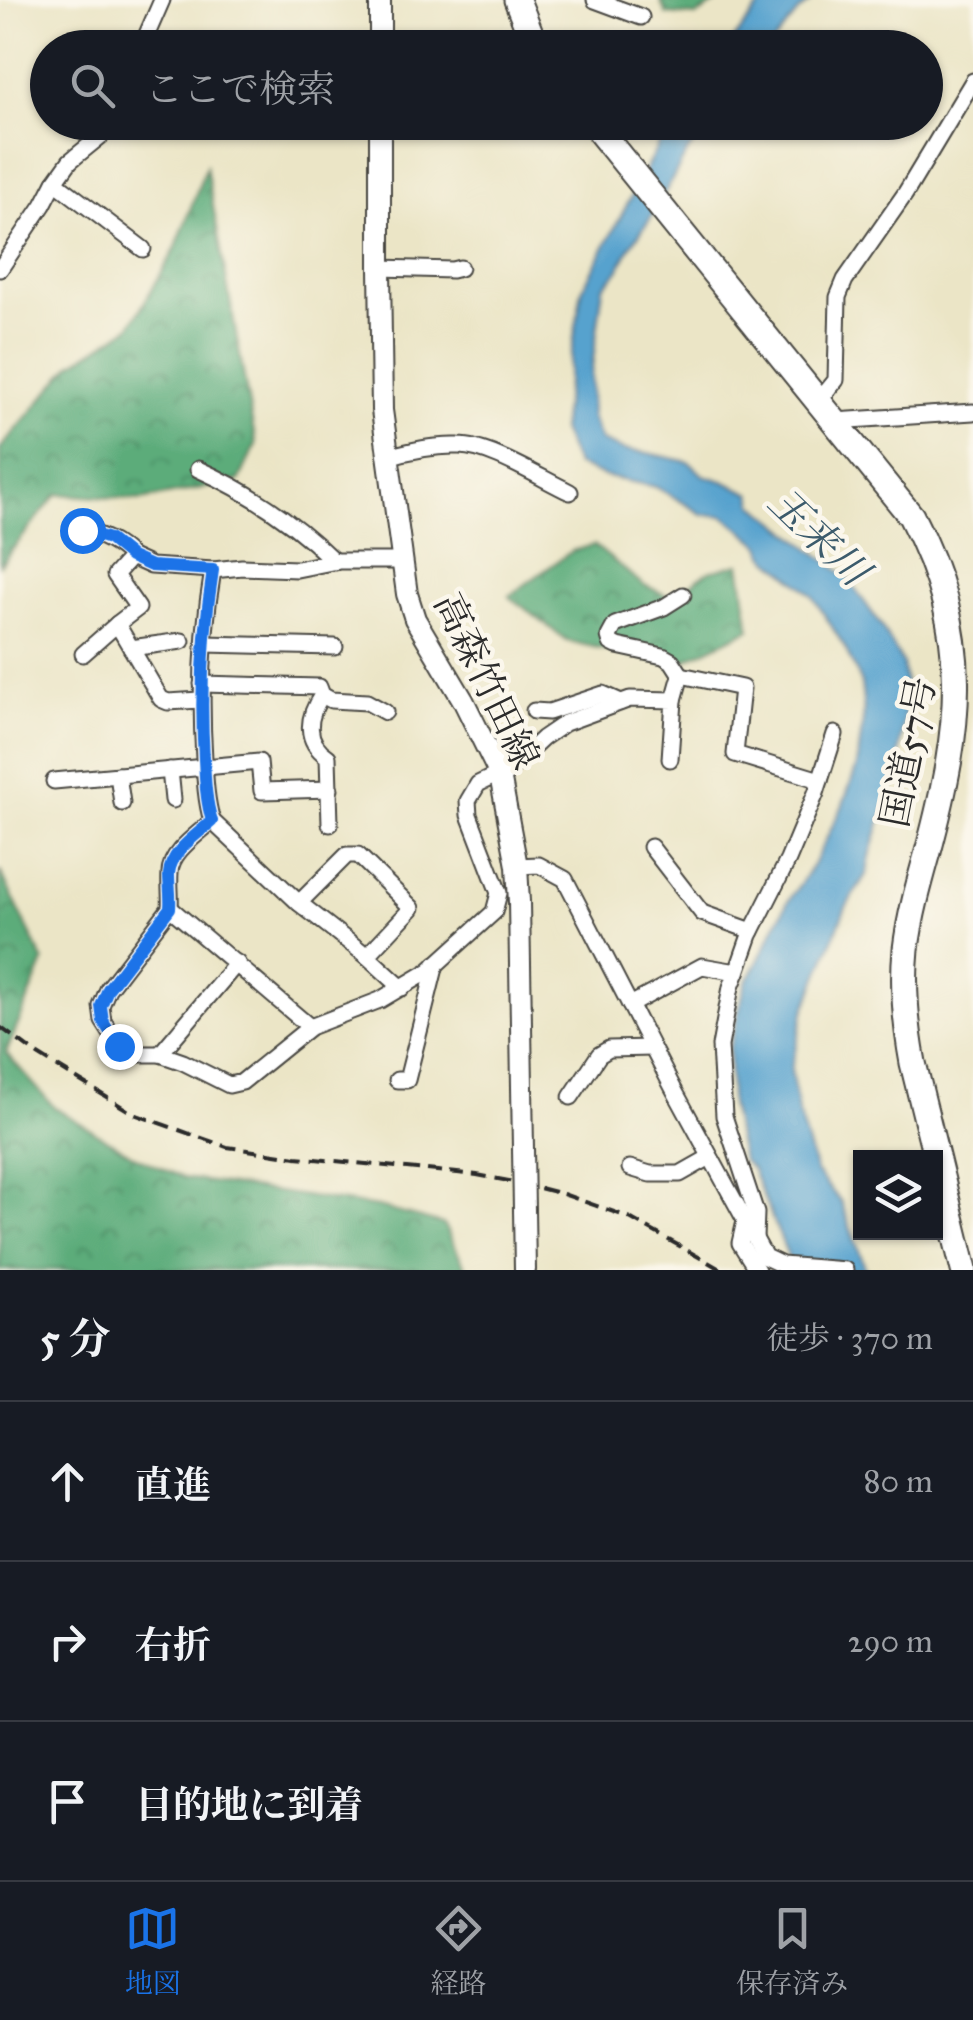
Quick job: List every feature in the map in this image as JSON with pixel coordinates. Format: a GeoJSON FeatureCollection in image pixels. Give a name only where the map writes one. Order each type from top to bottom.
{"type":"FeatureCollection","features":[{"type":"Feature","properties":{"kind":"highway"},"geometry":{"type":"LineString","coordinates":[[517,0],[529,30]]}},
{"type":"Feature","properties":{"kind":"highway","name":"国道57号"},"geometry":{"type":"LineString","coordinates":[[606,140],[911,516],[926,538],[949,593],[961,643],[962,691],[957,736],[912,916],[904,975],[913,1063],[964,1270]]}},
{"type":"Feature","properties":{"kind":"main road"},"geometry":{"type":"LineString","coordinates":[[380,0],[380,30]]}},
{"type":"Feature","properties":{"kind":"main road","name":"高森竹田線"},"geometry":{"type":"LineString","coordinates":[[380,140],[382,410],[407,594],[415,619],[463,700],[500,775],[517,866],[525,1270]]}},
{"type":"Feature","properties":{"kind":"street"},"geometry":{"type":"LineString","coordinates":[[149,30],[162,0]]}},
{"type":"Feature","properties":{"kind":"street"},"geometry":{"type":"LineString","coordinates":[[595,0],[642,16]]}},
{"type":"Feature","properties":{"kind":"street"},"geometry":{"type":"LineString","coordinates":[[943,131],[973,81]]}},
{"type":"Feature","properties":{"kind":"street"},"geometry":{"type":"LineString","coordinates":[[0,269],[54,182],[96,140]]}},
{"type":"Feature","properties":{"kind":"street"},"geometry":{"type":"LineString","coordinates":[[937,140],[845,280],[838,298],[836,380],[827,411],[973,412]]}},
{"type":"Feature","properties":{"kind":"street"},"geometry":{"type":"LineString","coordinates":[[54,182],[143,250]]}},
{"type":"Feature","properties":{"kind":"street"},"geometry":{"type":"LineString","coordinates":[[380,268],[460,268]]}},
{"type":"Feature","properties":{"kind":"street"},"geometry":{"type":"LineString","coordinates":[[387,456],[420,448],[463,446],[493,454],[570,492]]}},
{"type":"Feature","properties":{"kind":"street"},"geometry":{"type":"LineString","coordinates":[[198,469],[277,511],[335,562]]}},
{"type":"Feature","properties":{"kind":"street"},"geometry":{"type":"LineString","coordinates":[[82,530],[109,539],[131,557],[151,566],[297,569],[335,562],[402,561]]}},
{"type":"Feature","properties":{"kind":"street"},"geometry":{"type":"LineString","coordinates":[[84,654],[138,608],[115,575],[131,557]]}},
{"type":"Feature","properties":{"kind":"street"},"geometry":{"type":"LineString","coordinates":[[213,570],[206,609],[201,692],[204,766],[212,821],[402,988]]}},
{"type":"Feature","properties":{"kind":"street"},"geometry":{"type":"LineString","coordinates":[[684,595],[664,608],[615,625],[609,631],[610,643],[664,656],[682,676],[742,688],[734,754],[820,780]]}},
{"type":"Feature","properties":{"kind":"street"},"geometry":{"type":"LineString","coordinates":[[118,624],[162,699],[168,702],[201,692],[319,687],[322,696],[332,700],[366,702],[384,712]]}},
{"type":"Feature","properties":{"kind":"street"},"geometry":{"type":"LineString","coordinates":[[131,648],[182,640]]}},
{"type":"Feature","properties":{"kind":"street"},"geometry":{"type":"LineString","coordinates":[[205,644],[335,647]]}},
{"type":"Feature","properties":{"kind":"street"},"geometry":{"type":"LineString","coordinates":[[670,759],[674,700],[682,676]]}},
{"type":"Feature","properties":{"kind":"street"},"geometry":{"type":"LineString","coordinates":[[534,711],[550,712],[602,694],[621,702]]}},
{"type":"Feature","properties":{"kind":"street"},"geometry":{"type":"LineString","coordinates":[[322,696],[312,710],[311,736],[316,749],[328,756],[330,824]]}},
{"type":"Feature","properties":{"kind":"street"},"geometry":{"type":"LineString","coordinates":[[212,821],[176,855],[169,869],[170,908],[108,989],[101,1006],[103,1021],[119,1046],[135,1054],[160,1054],[229,1084],[242,1082],[310,1027],[402,988],[436,964],[494,912],[497,886],[469,815],[468,801],[478,784],[500,775],[564,723],[630,699],[674,700]]}},
{"type":"Feature","properties":{"kind":"street"},"geometry":{"type":"LineString","coordinates":[[755,1239],[756,1213],[724,1116],[720,1046],[736,972],[788,860],[835,734]]}},
{"type":"Feature","properties":{"kind":"street"},"geometry":{"type":"LineString","coordinates":[[54,781],[260,762],[262,791],[330,789]]}},
{"type":"Feature","properties":{"kind":"street"},"geometry":{"type":"LineString","coordinates":[[170,770],[172,800]]}},
{"type":"Feature","properties":{"kind":"street"},"geometry":{"type":"LineString","coordinates":[[118,775],[122,803]]}},
{"type":"Feature","properties":{"kind":"street"},"geometry":{"type":"LineString","coordinates":[[651,846],[702,912],[752,931]]}},
{"type":"Feature","properties":{"kind":"street"},"geometry":{"type":"LineString","coordinates":[[300,902],[348,855],[358,855],[412,908],[367,956]]}},
{"type":"Feature","properties":{"kind":"street"},"geometry":{"type":"LineString","coordinates":[[517,866],[540,866],[565,879],[765,1256],[782,1265],[844,1270]]}},
{"type":"Feature","properties":{"kind":"street"},"geometry":{"type":"LineString","coordinates":[[170,908],[310,1027]]}},
{"type":"Feature","properties":{"kind":"street"},"geometry":{"type":"LineString","coordinates":[[160,1054],[237,963]]}},
{"type":"Feature","properties":{"kind":"street"},"geometry":{"type":"LineString","coordinates":[[397,1080],[407,1080],[436,964]]}},
{"type":"Feature","properties":{"kind":"street"},"geometry":{"type":"LineString","coordinates":[[630,1005],[702,966],[736,972]]}},
{"type":"Feature","properties":{"kind":"street"},"geometry":{"type":"LineString","coordinates":[[571,1097],[599,1055],[609,1050],[652,1048]]}},
{"type":"Feature","properties":{"kind":"street"},"geometry":{"type":"LineString","coordinates":[[630,1168],[650,1174],[680,1174],[710,1157]]}},
{"type":"Feature","properties":{"kind":"street"},"geometry":{"type":"LineString","coordinates":[[745,1221],[740,1243],[757,1270]]}},
{"type":"Feature","properties":{"kind":"green space"},"geometry":{"type":"Polygon","coordinates":[[[660,0],[722,0],[696,16],[666,14],[660,0]]]}},
{"type":"Feature","properties":{"kind":"green space"},"geometry":{"type":"Polygon","coordinates":[[[206,167],[256,444],[239,481],[141,500],[57,494],[0,565],[0,449],[71,365],[130,327],[175,250],[206,167]]]}},
{"type":"Feature","properties":{"kind":"green space"},"geometry":{"type":"Polygon","coordinates":[[[594,545],[642,584],[672,598],[709,571],[740,564],[750,629],[675,665],[567,641],[509,596],[572,551],[594,545]]]}},
{"type":"Feature","properties":{"kind":"green space"},"geometry":{"type":"Polygon","coordinates":[[[0,871],[44,962],[6,1053],[54,1107],[136,1157],[184,1178],[378,1207],[443,1224],[467,1270],[0,1270],[0,871]]]}},
{"type":"Feature","properties":{"kind":"water"},"geometry":{"type":"Polygon","coordinates":[[[765,0],[813,0],[784,30],[741,30],[765,0]]]}},
{"type":"Feature","properties":{"kind":"water"},"geometry":{"type":"Polygon","coordinates":[[[661,140],[697,140],[619,270],[603,287],[591,375],[591,417],[601,441],[624,450],[689,462],[703,475],[752,494],[754,504],[847,577],[903,664],[907,698],[897,769],[867,873],[846,907],[804,1012],[791,1069],[798,1112],[816,1172],[841,1202],[866,1270],[794,1270],[751,1168],[742,1160],[730,1105],[729,1049],[746,982],[787,903],[813,865],[857,766],[864,712],[861,682],[812,595],[766,556],[760,544],[724,516],[702,514],[657,487],[606,477],[576,465],[561,430],[582,290],[661,140]]]}},
{"type":"Feature","properties":{"kind":"railway"},"geometry":{"type":"LineString","coordinates":[[0,1027],[134,1114],[227,1147],[520,1183],[628,1217],[722,1270]]}},
{"type":"Feature","properties":{"kind":"route"},"geometry":{"type":"LineString","coordinates":[[82,530],[109,539],[131,557],[151,566],[213,570],[206,609],[200,700],[212,821],[176,855],[169,869],[170,908],[108,989],[101,1006],[103,1021],[119,1046]]}},
{"type":"Feature","properties":{"kind":"water label","name":"玉来川"},"geometry":{"type":"Point","coordinates":[819,536]}}]}
